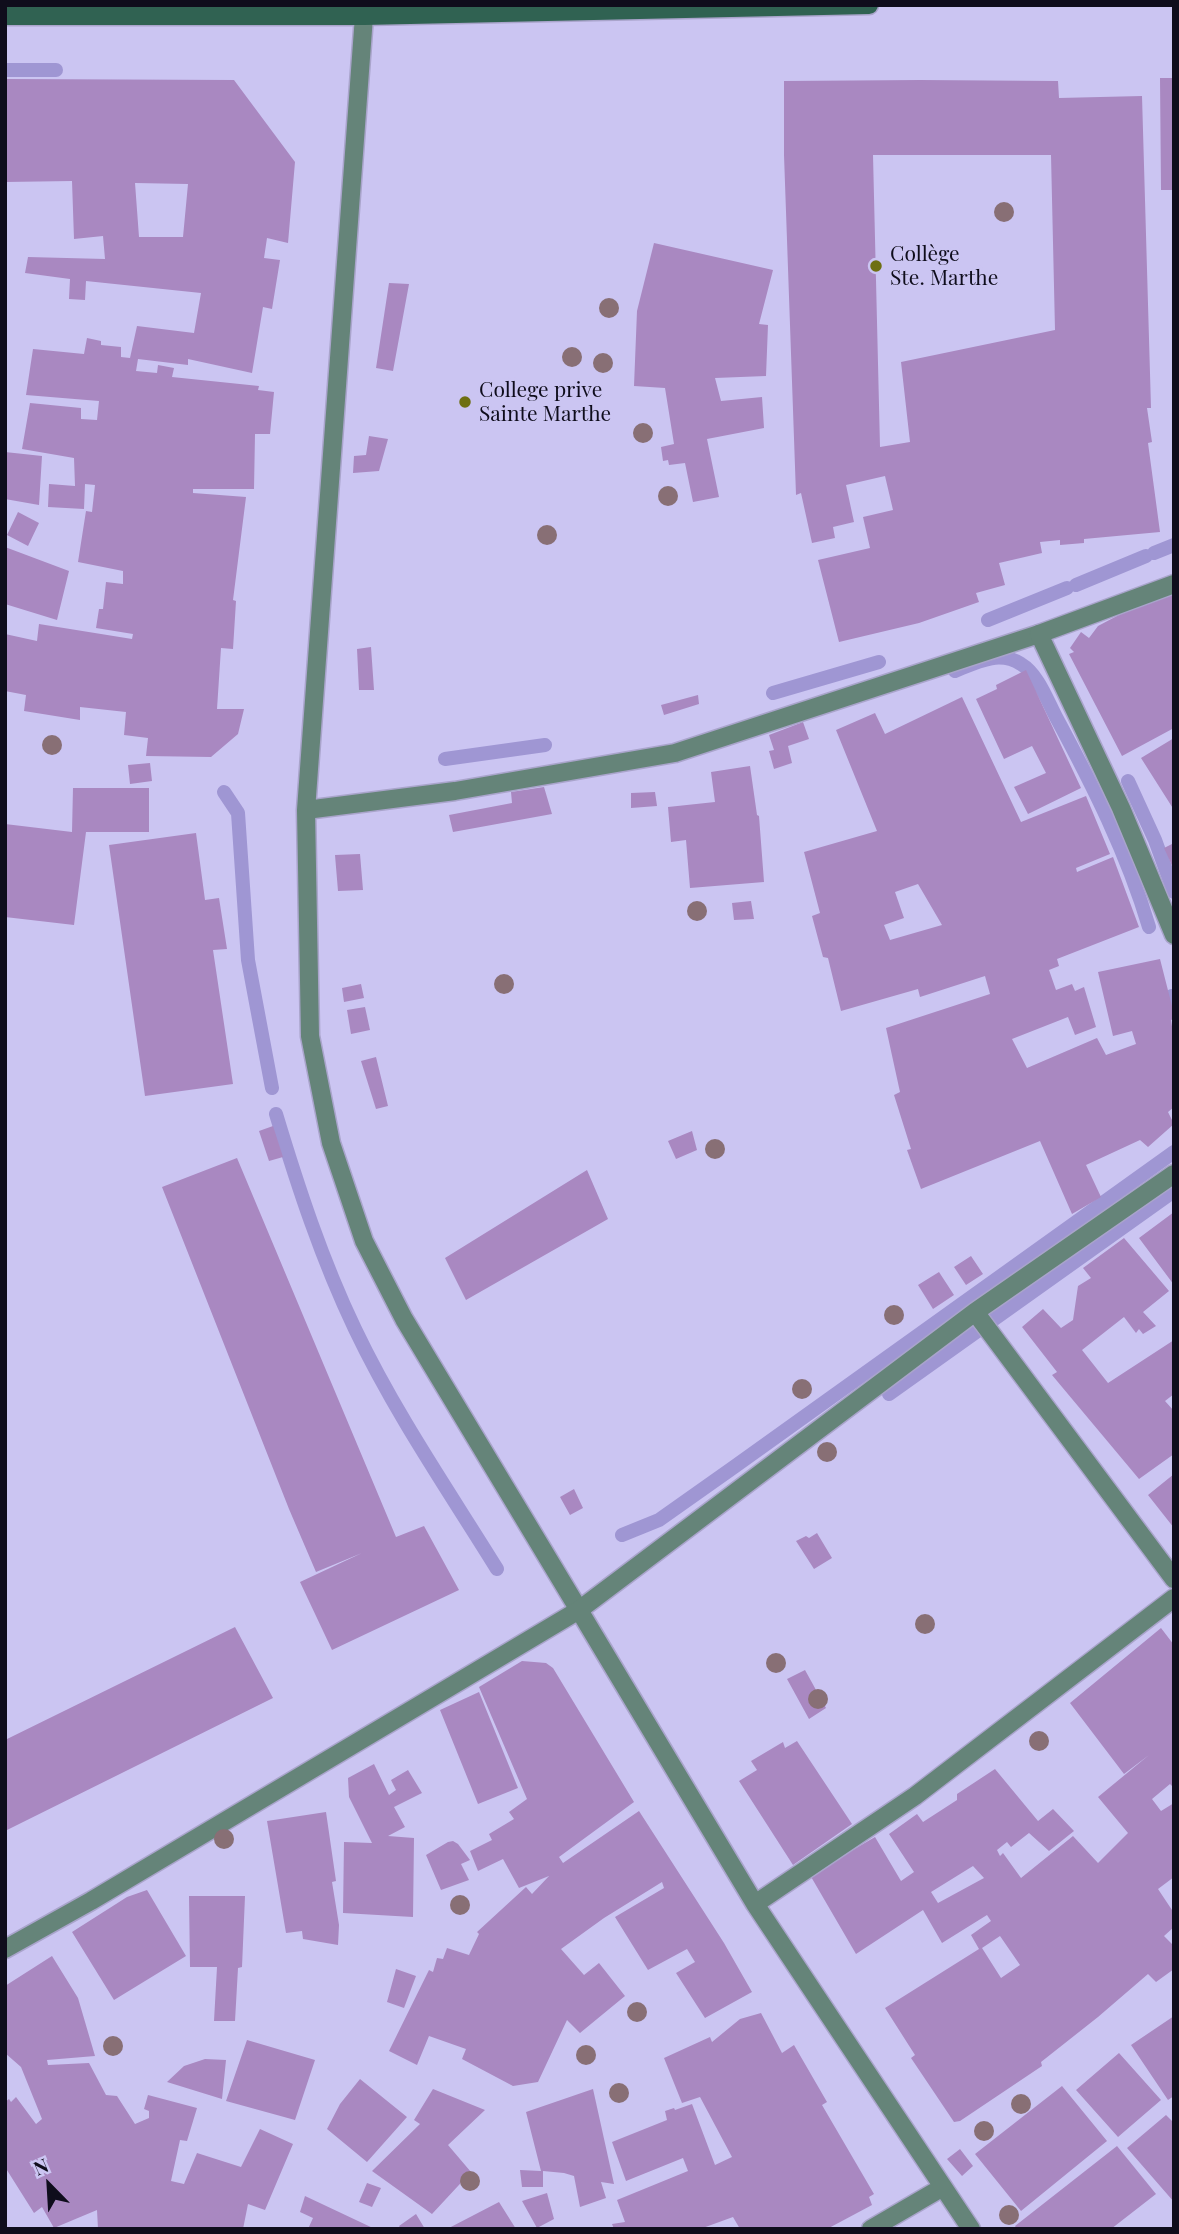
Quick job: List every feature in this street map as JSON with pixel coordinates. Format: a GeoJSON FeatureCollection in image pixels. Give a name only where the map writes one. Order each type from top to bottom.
{"type":"FeatureCollection","features":[{"type":"Feature","properties":{"kind":"main road"},"geometry":{"type":"LineString","coordinates":[[5,16],[869,5]]}},
{"type":"Feature","properties":{"kind":"street"},"geometry":{"type":"LineString","coordinates":[[364,11],[306,810],[310,1036],[331,1143],[364,1241],[404,1319],[755,1904],[971,2229]]}},
{"type":"Feature","properties":{"kind":"street"},"geometry":{"type":"LineString","coordinates":[[306,810],[454,791],[675,753],[1039,634],[1174,584]]}},
{"type":"Feature","properties":{"kind":"street"},"geometry":{"type":"LineString","coordinates":[[1039,634],[1121,808],[1174,935]]}},
{"type":"Feature","properties":{"kind":"street"},"geometry":{"type":"LineString","coordinates":[[5,1950],[579,1610],[975,1312],[1174,1174]]}},
{"type":"Feature","properties":{"kind":"street"},"geometry":{"type":"LineString","coordinates":[[975,1312],[1174,1579]]}},
{"type":"Feature","properties":{"kind":"street"},"geometry":{"type":"LineString","coordinates":[[755,1904],[915,1796],[1174,1598]]}},
{"type":"Feature","properties":{"kind":"street"},"geometry":{"type":"LineString","coordinates":[[871,2229],[943,2187]]}},
{"type":"Feature","properties":{"kind":"building"},"geometry":{"type":"Polygon","coordinates":[[[1160,78],[1174,78],[1174,190],[1161,190],[1160,78]]]}},
{"type":"Feature","properties":{"kind":"building"},"geometry":{"type":"Polygon","coordinates":[[[7,79],[234,80],[295,162],[288,243],[267,238],[264,258],[280,260],[272,309],[263,307],[252,373],[188,359],[188,365],[138,359],[136,371],[157,373],[158,365],[174,368],[172,377],[259,386],[258,390],[274,392],[270,434],[255,434],[254,489],[193,489],[193,493],[246,497],[233,600],[236,601],[233,649],[221,648],[217,709],[244,709],[238,734],[211,757],[146,756],[148,738],[124,735],[126,712],[80,707],[80,720],[24,711],[26,695],[5,691],[5,634],[37,641],[39,624],[132,639],[133,634],[96,628],[99,609],[103,609],[106,582],[123,584],[123,571],[78,562],[86,511],[92,512],[95,485],[85,484],[84,509],[48,507],[49,484],[75,486],[74,458],[22,449],[30,403],[81,408],[81,419],[97,420],[99,401],[26,395],[33,349],[84,354],[87,338],[101,341],[101,345],[121,347],[121,357],[130,358],[137,326],[194,333],[201,293],[86,281],[85,300],[69,299],[70,279],[25,273],[28,257],[105,259],[103,236],[74,239],[72,181],[5,182],[7,79]],[[135,183],[139,237],[183,237],[188,184],[135,183]]]}},
{"type":"Feature","properties":{"kind":"building"},"geometry":{"type":"Polygon","coordinates":[[[784,81],[1058,81],[1059,98],[1142,96],[1151,408],[1147,408],[1152,442],[1148,443],[1160,532],[1084,539],[1084,543],[1060,545],[1060,540],[1040,542],[1042,553],[999,563],[1005,585],[976,593],[979,602],[919,623],[839,642],[818,560],[870,548],[863,517],[893,510],[885,476],[846,485],[854,522],[833,527],[835,538],[812,543],[801,493],[796,495],[784,155],[784,81]],[[873,155],[880,447],[910,442],[901,362],[1055,330],[1051,155],[873,155]]]}},
{"type":"Feature","properties":{"kind":"building"},"geometry":{"type":"Polygon","coordinates":[[[654,243],[773,270],[759,324],[768,325],[766,376],[715,378],[721,401],[762,397],[764,428],[707,439],[719,497],[693,502],[685,463],[669,465],[668,460],[663,461],[661,447],[674,444],[665,388],[634,386],[637,311],[654,243]]]}},
{"type":"Feature","properties":{"kind":"building"},"geometry":{"type":"Polygon","coordinates":[[[389,283],[409,284],[393,371],[376,368],[389,283]]]}},
{"type":"Feature","properties":{"kind":"building"},"geometry":{"type":"Polygon","coordinates":[[[369,436],[388,439],[379,471],[353,473],[354,456],[366,455],[369,436]]]}},
{"type":"Feature","properties":{"kind":"building"},"geometry":{"type":"Polygon","coordinates":[[[5,452],[42,456],[39,505],[5,499],[5,452]]]}},
{"type":"Feature","properties":{"kind":"building"},"geometry":{"type":"Polygon","coordinates":[[[18,512],[39,523],[28,546],[7,535],[18,512]]]}},
{"type":"Feature","properties":{"kind":"building"},"geometry":{"type":"Polygon","coordinates":[[[5,547],[69,571],[57,620],[5,604],[5,547]]]}},
{"type":"Feature","properties":{"kind":"building"},"geometry":{"type":"Polygon","coordinates":[[[1168,589],[1174,590],[1174,728],[1122,756],[1069,654],[1074,652],[1070,648],[1081,632],[1089,638],[1098,626],[1168,589]]]}},
{"type":"Feature","properties":{"kind":"building"},"geometry":{"type":"Polygon","coordinates":[[[371,647],[374,690],[359,690],[357,649],[371,647]]]}},
{"type":"Feature","properties":{"kind":"building"},"geometry":{"type":"Polygon","coordinates":[[[1026,670],[1081,788],[1028,814],[1014,787],[1046,773],[1032,746],[1004,759],[976,699],[1026,670]]]}},
{"type":"Feature","properties":{"kind":"building"},"geometry":{"type":"Polygon","coordinates":[[[698,695],[699,704],[664,715],[661,705],[698,695]]]}},
{"type":"Feature","properties":{"kind":"building"},"geometry":{"type":"Polygon","coordinates":[[[962,697],[1021,822],[1086,796],[1110,854],[1076,868],[1077,872],[1113,857],[1139,927],[1057,959],[1059,966],[1049,970],[1056,990],[1072,984],[1075,991],[1084,987],[1096,1027],[1075,1035],[1068,1017],[1012,1039],[1027,1068],[1097,1038],[1106,1055],[1136,1044],[1132,1031],[1113,1036],[1098,972],[1160,959],[1174,1014],[1174,1019],[1171,1020],[1174,1039],[1174,1107],[1168,1112],[1174,1124],[1148,1147],[1140,1140],[1086,1165],[1101,1197],[1072,1214],[1040,1141],[921,1189],[907,1150],[911,1149],[894,1095],[900,1092],[886,1028],[990,994],[985,976],[920,997],[918,989],[841,1011],[828,958],[823,957],[812,916],[820,913],[804,852],[877,831],[836,730],[875,713],[885,734],[962,697]],[[918,884],[895,892],[904,918],[884,925],[890,940],[942,925],[918,884]]]}},
{"type":"Feature","properties":{"kind":"building"},"geometry":{"type":"Polygon","coordinates":[[[803,722],[809,739],[788,746],[792,763],[774,769],[769,751],[774,750],[769,735],[803,722]]]}},
{"type":"Feature","properties":{"kind":"building"},"geometry":{"type":"Polygon","coordinates":[[[1174,738],[1174,810],[1141,758],[1174,738]]]}},
{"type":"Feature","properties":{"kind":"building"},"geometry":{"type":"Polygon","coordinates":[[[150,763],[152,781],[130,784],[128,765],[150,763]]]}},
{"type":"Feature","properties":{"kind":"building"},"geometry":{"type":"Polygon","coordinates":[[[750,766],[759,816],[764,882],[690,888],[686,840],[671,842],[668,807],[715,802],[711,772],[750,766]]]}},
{"type":"Feature","properties":{"kind":"building"},"geometry":{"type":"Polygon","coordinates":[[[544,787],[552,814],[453,832],[449,815],[512,803],[511,792],[544,787]]]}},
{"type":"Feature","properties":{"kind":"building"},"geometry":{"type":"Polygon","coordinates":[[[73,788],[149,788],[149,832],[86,832],[74,925],[5,917],[5,824],[72,832],[73,788]]]}},
{"type":"Feature","properties":{"kind":"building"},"geometry":{"type":"Polygon","coordinates":[[[655,792],[657,806],[631,808],[631,793],[655,792]]]}},
{"type":"Feature","properties":{"kind":"building"},"geometry":{"type":"Polygon","coordinates":[[[196,833],[205,900],[219,898],[227,949],[213,950],[233,1084],[145,1096],[109,845],[196,833]]]}},
{"type":"Feature","properties":{"kind":"building"},"geometry":{"type":"Polygon","coordinates":[[[1174,843],[1174,870],[1164,848],[1174,843]]]}},
{"type":"Feature","properties":{"kind":"building"},"geometry":{"type":"Polygon","coordinates":[[[360,854],[363,890],[338,891],[335,855],[360,854]]]}},
{"type":"Feature","properties":{"kind":"building"},"geometry":{"type":"Polygon","coordinates":[[[751,901],[754,919],[734,920],[732,903],[751,901]]]}},
{"type":"Feature","properties":{"kind":"building"},"geometry":{"type":"Polygon","coordinates":[[[361,984],[364,998],[344,1002],[342,988],[361,984]]]}},
{"type":"Feature","properties":{"kind":"building"},"geometry":{"type":"Polygon","coordinates":[[[365,1007],[370,1030],[351,1034],[347,1010],[365,1007]]]}},
{"type":"Feature","properties":{"kind":"building"},"geometry":{"type":"Polygon","coordinates":[[[376,1057],[388,1106],[376,1109],[361,1061],[376,1057]]]}},
{"type":"Feature","properties":{"kind":"building"},"geometry":{"type":"Polygon","coordinates":[[[273,1126],[283,1157],[269,1161],[259,1131],[273,1126]]]}},
{"type":"Feature","properties":{"kind":"building"},"geometry":{"type":"Polygon","coordinates":[[[692,1131],[697,1150],[676,1159],[668,1141],[692,1131]]]}},
{"type":"Feature","properties":{"kind":"building"},"geometry":{"type":"Polygon","coordinates":[[[237,1158],[396,1537],[424,1526],[459,1590],[332,1650],[300,1582],[362,1553],[316,1572],[162,1187],[237,1158]]]}},
{"type":"Feature","properties":{"kind":"building"},"geometry":{"type":"Polygon","coordinates":[[[587,1170],[608,1219],[466,1300],[445,1258],[587,1170]]]}},
{"type":"Feature","properties":{"kind":"building"},"geometry":{"type":"Polygon","coordinates":[[[1174,1212],[1174,1285],[1139,1238],[1174,1212]]]}},
{"type":"Feature","properties":{"kind":"building"},"geometry":{"type":"Polygon","coordinates":[[[1124,1238],[1169,1291],[1143,1312],[1156,1326],[1143,1334],[1139,1329],[1136,1333],[1124,1317],[1082,1350],[1108,1383],[1174,1340],[1174,1394],[1165,1401],[1174,1411],[1174,1454],[1139,1479],[1052,1375],[1057,1372],[1022,1327],[1043,1309],[1061,1328],[1073,1320],[1078,1286],[1091,1278],[1083,1268],[1124,1238]]]}},
{"type":"Feature","properties":{"kind":"building"},"geometry":{"type":"Polygon","coordinates":[[[971,1256],[983,1274],[966,1285],[954,1267],[971,1256]]]}},
{"type":"Feature","properties":{"kind":"building"},"geometry":{"type":"Polygon","coordinates":[[[939,1272],[954,1295],[933,1309],[918,1285],[939,1272]]]}},
{"type":"Feature","properties":{"kind":"building"},"geometry":{"type":"Polygon","coordinates":[[[1174,1474],[1174,1528],[1148,1495],[1174,1474]]]}},
{"type":"Feature","properties":{"kind":"building"},"geometry":{"type":"Polygon","coordinates":[[[574,1489],[583,1508],[570,1515],[560,1497],[574,1489]]]}},
{"type":"Feature","properties":{"kind":"building"},"geometry":{"type":"Polygon","coordinates":[[[817,1533],[832,1558],[814,1569],[796,1541],[817,1533]]]}},
{"type":"Feature","properties":{"kind":"building"},"geometry":{"type":"Polygon","coordinates":[[[235,1627],[273,1698],[5,1831],[5,1740],[235,1627]]]}},
{"type":"Feature","properties":{"kind":"building"},"geometry":{"type":"Polygon","coordinates":[[[1161,1628],[1174,1645],[1174,1788],[1170,1784],[1152,1799],[1161,1811],[1174,1803],[1174,1877],[1158,1889],[1174,1913],[1174,1927],[1164,1936],[1174,1946],[1174,1969],[1156,1982],[1148,1974],[1041,2062],[1042,2066],[960,2121],[954,2122],[911,2058],[915,2055],[885,2008],[979,1949],[971,1935],[991,1921],[987,1915],[942,1943],[923,1910],[856,1954],[810,1875],[875,1837],[901,1881],[914,1872],[889,1834],[917,1814],[923,1822],[957,1800],[957,1794],[995,1769],[1038,1821],[1053,1809],[1074,1831],[1049,1851],[1029,1833],[1011,1847],[1007,1842],[997,1850],[1000,1856],[1003,1853],[1021,1878],[1073,1836],[1098,1863],[1128,1833],[1098,1797],[1149,1755],[1124,1774],[1070,1703],[1161,1628]],[[973,1866],[931,1892],[938,1903],[984,1878],[973,1866]],[[1000,1936],[982,1948],[1001,1978],[1020,1965],[1000,1936]]]}},
{"type":"Feature","properties":{"kind":"building"},"geometry":{"type":"Polygon","coordinates":[[[522,1661],[546,1663],[553,1668],[634,1802],[559,1857],[563,1863],[639,1811],[724,1943],[752,1992],[705,2018],[676,1973],[695,1962],[687,1949],[648,1970],[615,1917],[664,1888],[662,1882],[561,1949],[584,1975],[599,1963],[625,1996],[580,2033],[567,2020],[538,2082],[513,2086],[462,2059],[466,2049],[429,2036],[417,2065],[389,2051],[429,1970],[433,1972],[437,1958],[443,1959],[447,1948],[469,1955],[479,1934],[477,1932],[526,1887],[532,1894],[549,1876],[519,1888],[503,1859],[478,1871],[470,1851],[492,1840],[489,1834],[514,1819],[509,1812],[527,1799],[479,1687],[522,1661]]]}},
{"type":"Feature","properties":{"kind":"building"},"geometry":{"type":"Polygon","coordinates":[[[805,1670],[826,1708],[809,1719],[787,1679],[805,1670]]]}},
{"type":"Feature","properties":{"kind":"building"},"geometry":{"type":"Polygon","coordinates":[[[479,1692],[518,1788],[478,1804],[440,1710],[479,1692]]]}},
{"type":"Feature","properties":{"kind":"building"},"geometry":{"type":"Polygon","coordinates":[[[797,1741],[852,1824],[793,1865],[739,1781],[757,1770],[751,1761],[783,1742],[785,1748],[797,1741]]]}},
{"type":"Feature","properties":{"kind":"building"},"geometry":{"type":"Polygon","coordinates":[[[374,1764],[389,1795],[396,1790],[391,1780],[408,1770],[422,1793],[394,1807],[405,1827],[388,1836],[414,1838],[413,1917],[343,1913],[344,1842],[372,1843],[349,1797],[348,1778],[374,1764]]]}},
{"type":"Feature","properties":{"kind":"building"},"geometry":{"type":"Polygon","coordinates":[[[326,1812],[336,1881],[332,1882],[339,1925],[338,1945],[303,1939],[302,1931],[286,1933],[267,1821],[326,1812]]]}},
{"type":"Feature","properties":{"kind":"building"},"geometry":{"type":"Polygon","coordinates":[[[453,1841],[470,1860],[461,1864],[469,1880],[441,1890],[426,1855],[453,1841]]]}},
{"type":"Feature","properties":{"kind":"building"},"geometry":{"type":"Polygon","coordinates":[[[147,1890],[186,1956],[114,2000],[72,1932],[127,1897],[147,1890]]]}},
{"type":"Feature","properties":{"kind":"building"},"geometry":{"type":"Polygon","coordinates":[[[189,1896],[245,1896],[242,1967],[238,1968],[235,2021],[214,2021],[217,1967],[190,1967],[189,1896]]]}},
{"type":"Feature","properties":{"kind":"building"},"geometry":{"type":"Polygon","coordinates":[[[52,1956],[78,1998],[95,2056],[47,2060],[48,2065],[89,2063],[106,2095],[117,2096],[135,2124],[149,2118],[149,2111],[144,2109],[148,2095],[197,2108],[187,2141],[180,2140],[171,2181],[184,2184],[197,2153],[241,2167],[260,2129],[293,2144],[265,2210],[248,2204],[243,2229],[98,2229],[97,2210],[54,2228],[42,2207],[34,2213],[5,2167],[5,2102],[9,2099],[11,2102],[16,2097],[36,2124],[42,2119],[21,2067],[5,2053],[5,1986],[52,1956]]]}},
{"type":"Feature","properties":{"kind":"building"},"geometry":{"type":"Polygon","coordinates":[[[396,1969],[416,1976],[404,2008],[387,2002],[396,1969]]]}},
{"type":"Feature","properties":{"kind":"building"},"geometry":{"type":"Polygon","coordinates":[[[761,2013],[782,2053],[794,2045],[827,2102],[822,2105],[874,2194],[869,2197],[872,2205],[827,2229],[740,2229],[733,2217],[700,2229],[614,2229],[612,2224],[625,2222],[617,2200],[688,2171],[683,2158],[626,2181],[612,2142],[667,2120],[665,2111],[692,2104],[715,2165],[732,2157],[700,2097],[682,2103],[664,2058],[710,2037],[712,2042],[740,2019],[761,2013]]]}},
{"type":"Feature","properties":{"kind":"building"},"geometry":{"type":"Polygon","coordinates":[[[1174,2016],[1174,2096],[1168,2100],[1131,2045],[1174,2016]]]}},
{"type":"Feature","properties":{"kind":"building"},"geometry":{"type":"Polygon","coordinates":[[[247,2040],[315,2060],[295,2120],[226,2101],[247,2040]]]}},
{"type":"Feature","properties":{"kind":"building"},"geometry":{"type":"Polygon","coordinates":[[[1119,2053],[1161,2100],[1118,2137],[1076,2090],[1119,2053]]]}},
{"type":"Feature","properties":{"kind":"building"},"geometry":{"type":"Polygon","coordinates":[[[205,2059],[226,2060],[222,2099],[167,2082],[184,2066],[205,2059]]]}},
{"type":"Feature","properties":{"kind":"building"},"geometry":{"type":"Polygon","coordinates":[[[360,2079],[407,2117],[367,2162],[327,2129],[340,2104],[360,2079]]]}},
{"type":"Feature","properties":{"kind":"building"},"geometry":{"type":"Polygon","coordinates":[[[1062,2086],[1107,2141],[1021,2211],[975,2154],[1062,2086]]]}},
{"type":"Feature","properties":{"kind":"building"},"geometry":{"type":"Polygon","coordinates":[[[433,2089],[485,2110],[448,2145],[471,2172],[432,2214],[372,2171],[420,2124],[414,2120],[433,2089]]]}},
{"type":"Feature","properties":{"kind":"building"},"geometry":{"type":"Polygon","coordinates":[[[593,2089],[614,2184],[601,2182],[606,2198],[580,2207],[574,2176],[564,2173],[543,2171],[543,2187],[522,2187],[520,2170],[541,2171],[526,2112],[593,2089]]]}},
{"type":"Feature","properties":{"kind":"building"},"geometry":{"type":"Polygon","coordinates":[[[1166,2115],[1174,2123],[1174,2202],[1127,2148],[1166,2115]]]}},
{"type":"Feature","properties":{"kind":"building"},"geometry":{"type":"Polygon","coordinates":[[[1117,2146],[1156,2194],[1111,2229],[1017,2229],[1015,2226],[1117,2146]]]}},
{"type":"Feature","properties":{"kind":"building"},"geometry":{"type":"Polygon","coordinates":[[[960,2149],[973,2166],[962,2176],[947,2159],[960,2149]]]}},
{"type":"Feature","properties":{"kind":"building"},"geometry":{"type":"Polygon","coordinates":[[[367,2183],[381,2188],[372,2207],[359,2202],[367,2183]]]}},
{"type":"Feature","properties":{"kind":"building"},"geometry":{"type":"Polygon","coordinates":[[[547,2193],[554,2219],[537,2228],[522,2201],[547,2193]]]}},
{"type":"Feature","properties":{"kind":"building"},"geometry":{"type":"Polygon","coordinates":[[[305,2196],[375,2229],[308,2229],[313,2218],[300,2212],[305,2196]]]}},
{"type":"Feature","properties":{"kind":"building"},"geometry":{"type":"Polygon","coordinates":[[[499,2202],[516,2229],[447,2229],[499,2202]]]}},
{"type":"Feature","properties":{"kind":"building"},"geometry":{"type":"Polygon","coordinates":[[[416,2214],[425,2229],[401,2229],[399,2226],[416,2214]]]}},
{"type":"Feature","properties":{"kind":"waterway"},"geometry":{"type":"LineString","coordinates":[[5,70],[56,70]]}},
{"type":"Feature","properties":{"kind":"waterway"},"geometry":{"type":"LineString","coordinates":[[1154,553],[1174,545]]}},
{"type":"Feature","properties":{"kind":"waterway"},"geometry":{"type":"LineString","coordinates":[[1076,585],[1146,556]]}},
{"type":"Feature","properties":{"kind":"waterway"},"geometry":{"type":"LineString","coordinates":[[988,620],[1067,588]]}},
{"type":"Feature","properties":{"kind":"waterway"},"geometry":{"type":"LineString","coordinates":[[955,671],[988,659],[1004,658],[1021,664],[1032,674],[1108,819],[1149,927]]}},
{"type":"Feature","properties":{"kind":"waterway"},"geometry":{"type":"LineString","coordinates":[[773,693],[879,662]]}},
{"type":"Feature","properties":{"kind":"waterway"},"geometry":{"type":"LineString","coordinates":[[445,759],[545,745]]}},
{"type":"Feature","properties":{"kind":"waterway"},"geometry":{"type":"LineString","coordinates":[[1128,781],[1155,840],[1174,892]]}},
{"type":"Feature","properties":{"kind":"waterway"},"geometry":{"type":"LineString","coordinates":[[224,792],[238,813],[248,960],[272,1088]]}},
{"type":"Feature","properties":{"kind":"waterway"},"geometry":{"type":"LineString","coordinates":[[1172,996],[1174,1002]]}},
{"type":"Feature","properties":{"kind":"waterway"},"geometry":{"type":"LineString","coordinates":[[276,1114],[311,1223],[355,1329],[405,1421],[497,1569]]}},
{"type":"Feature","properties":{"kind":"waterway"},"geometry":{"type":"LineString","coordinates":[[622,1535],[659,1520],[1174,1152]]}},
{"type":"Feature","properties":{"kind":"waterway"},"geometry":{"type":"LineString","coordinates":[[889,1394],[1174,1191]]}},
{"type":"Feature","properties":{"kind":"place","name":"Collège Ste. Marthe"},"geometry":{"type":"Point","coordinates":[876,266]}},
{"type":"Feature","properties":{"kind":"place","name":"College prive Sainte Marthe"},"geometry":{"type":"Point","coordinates":[465,402]}}]}
